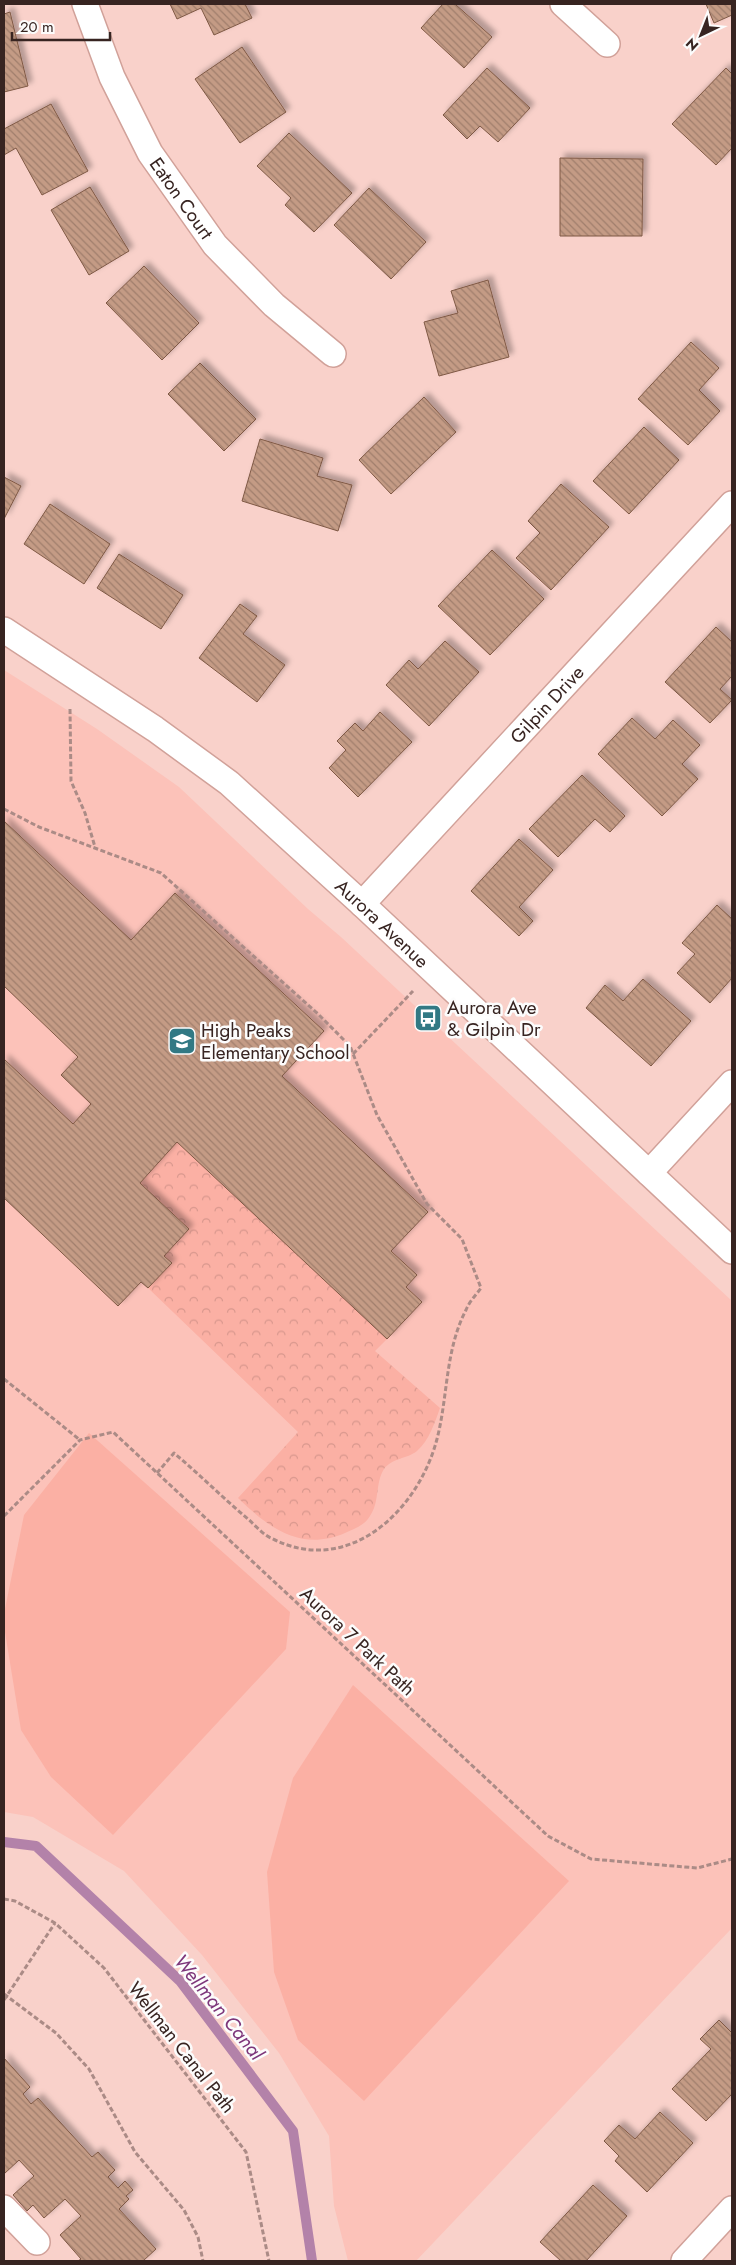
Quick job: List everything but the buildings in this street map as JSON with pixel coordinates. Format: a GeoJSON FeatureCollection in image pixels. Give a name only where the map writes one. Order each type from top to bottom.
{"type":"FeatureCollection","features":[{"type":"Feature","properties":{"kind":"street","name":"Eaton Court"},"geometry":{"type":"LineString","coordinates":[[85,4],[112,77],[150,153],[216,245],[274,305],[333,354]]}},
{"type":"Feature","properties":{"kind":"street"},"geometry":{"type":"LineString","coordinates":[[563,4],[607,44]]}},
{"type":"Feature","properties":{"kind":"street","name":"Gilpin Drive"},"geometry":{"type":"LineString","coordinates":[[362,904],[732,504]]}},
{"type":"Feature","properties":{"kind":"street","name":"Aurora Avenue"},"geometry":{"type":"LineString","coordinates":[[4,630],[156,729],[229,783],[362,904],[732,1251]]}},
{"type":"Feature","properties":{"kind":"street"},"geometry":{"type":"LineString","coordinates":[[648,1173],[732,1083]]}},
{"type":"Feature","properties":{"kind":"street"},"geometry":{"type":"LineString","coordinates":[[4,2208],[36,2242]]}},
{"type":"Feature","properties":{"kind":"street"},"geometry":{"type":"LineString","coordinates":[[684,2261],[732,2209]]}},
{"type":"Feature","properties":{"kind":"path"},"geometry":{"type":"LineString","coordinates":[[70,673],[71,781],[85,813],[95,847]]}},
{"type":"Feature","properties":{"kind":"path"},"geometry":{"type":"LineString","coordinates":[[4,809],[39,826],[161,873],[318,1014],[350,1046],[377,1115],[427,1204],[462,1238],[481,1288],[466,1310],[451,1350],[436,1440],[424,1473],[396,1514],[378,1531],[353,1544],[320,1550],[294,1549],[269,1537],[174,1453],[157,1473]]}},
{"type":"Feature","properties":{"kind":"path"},"geometry":{"type":"LineString","coordinates":[[353,1054],[432,970]]}},
{"type":"Feature","properties":{"kind":"path"},"geometry":{"type":"LineString","coordinates":[[4,1379],[80,1440],[4,1516]]}},
{"type":"Feature","properties":{"kind":"path","name":"Aurora 7 Park Path"},"geometry":{"type":"LineString","coordinates":[[80,1440],[113,1432],[548,1836],[591,1859],[697,1868],[732,1859]]}},
{"type":"Feature","properties":{"kind":"path","name":"Wellman Canal Path"},"geometry":{"type":"LineString","coordinates":[[4,1899],[15,1901],[55,1923],[104,1968],[246,2152],[269,2261]]}},
{"type":"Feature","properties":{"kind":"path"},"geometry":{"type":"LineString","coordinates":[[4,2000],[5,1995],[55,1923]]}},
{"type":"Feature","properties":{"kind":"path"},"geometry":{"type":"LineString","coordinates":[[5,1995],[56,2033],[89,2069],[135,2152],[184,2210],[198,2237],[203,2261]]}},
{"type":"Feature","properties":{"kind":"shaded area"},"geometry":{"type":"Polygon","coordinates":[[[4,670],[97,729],[179,787],[308,909],[341,937],[732,1301],[732,1928],[416,2261],[348,2261],[334,2206],[329,2136],[279,2053],[202,1955],[124,1871],[33,1817],[4,1812],[4,670]]]}},
{"type":"Feature","properties":{"kind":"green space"},"geometry":{"type":"Polygon","coordinates":[[[177,1142],[387,1339],[375,1351],[440,1408],[431,1431],[421,1447],[413,1454],[387,1465],[384,1469],[379,1480],[373,1511],[365,1522],[352,1530],[329,1538],[314,1540],[300,1538],[274,1527],[238,1498],[298,1432],[148,1288],[172,1263],[164,1256],[189,1229],[140,1183],[177,1142]]]}},
{"type":"Feature","properties":{"kind":"green space"},"geometry":{"type":"Polygon","coordinates":[[[89,1433],[290,1612],[286,1649],[113,1835],[51,1777],[21,1730],[4,1626],[4,1614],[24,1515],[89,1433]]]}},
{"type":"Feature","properties":{"kind":"green space"},"geometry":{"type":"Polygon","coordinates":[[[353,1685],[569,1881],[364,2101],[298,2040],[274,1972],[267,1872],[293,1778],[353,1685]]]}},
{"type":"Feature","properties":{"kind":"waterway","name":"Wellman Canal"},"geometry":{"type":"LineString","coordinates":[[4,1842],[36,1846],[180,1981],[293,2131],[312,2261]]}},
{"type":"Feature","properties":{"kind":"place","name":"Aurora Ave & Gilpin Dr"},"geometry":{"type":"Point","coordinates":[428,1018]}},
{"type":"Feature","properties":{"kind":"place","name":"High Peaks Elementary School"},"geometry":{"type":"Point","coordinates":[182,1041]}}]}
